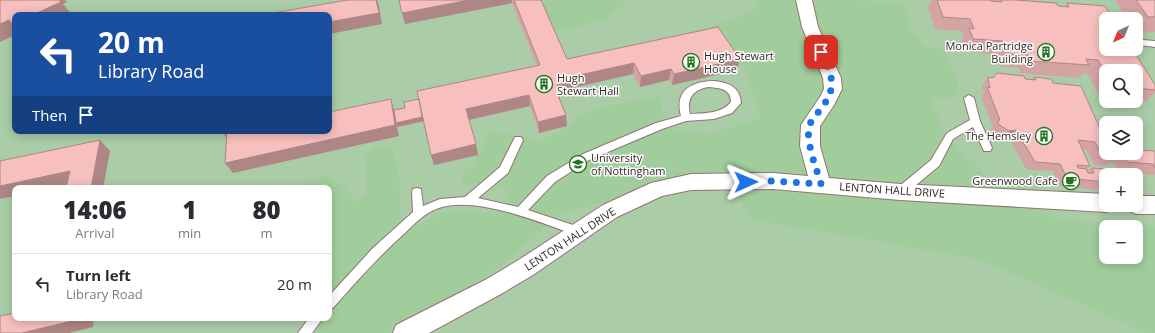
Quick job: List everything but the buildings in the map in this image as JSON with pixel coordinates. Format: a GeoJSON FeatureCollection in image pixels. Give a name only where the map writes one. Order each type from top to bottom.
{"type":"FeatureCollection","features":[{"type":"Feature","properties":{"kind":"street"},"geometry":{"type":"LineString","coordinates":[[804,0],[810,27],[832,78],[833,89],[828,100],[810,125],[810,146],[821,184]]}},
{"type":"Feature","properties":{"kind":"street","name":"LENTON HALL DRIVE"},"geometry":{"type":"LineString","coordinates":[[405,333],[493,287],[581,232],[610,211],[658,189],[691,182],[773,181],[900,192],[1099,203]]}},
{"type":"Feature","properties":{"kind":"street"},"geometry":{"type":"LineString","coordinates":[[1143,205],[1155,205]]}},
{"type":"Feature","properties":{"kind":"lane"},"geometry":{"type":"LineString","coordinates":[[1143,43],[1155,44]]}},
{"type":"Feature","properties":{"kind":"lane"},"geometry":{"type":"LineString","coordinates":[[519,212],[552,179],[586,157],[659,126],[686,118],[714,116],[729,111],[736,103],[734,93],[722,85],[703,85],[693,88],[685,97],[683,105],[686,118]]}},
{"type":"Feature","properties":{"kind":"lane"},"geometry":{"type":"LineString","coordinates":[[970,98],[975,121],[987,148]]}},
{"type":"Feature","properties":{"kind":"lane"},"geometry":{"type":"LineString","coordinates":[[900,192],[935,163],[950,136],[975,121]]}},
{"type":"Feature","properties":{"kind":"lane"},"geometry":{"type":"LineString","coordinates":[[468,200],[504,170],[518,140]]}},
{"type":"Feature","properties":{"kind":"lane"},"geometry":{"type":"LineString","coordinates":[[417,192],[418,214]]}},
{"type":"Feature","properties":{"kind":"lane"},"geometry":{"type":"LineString","coordinates":[[332,301],[377,251],[418,214],[441,203],[468,200],[519,212],[581,232]]}},
{"type":"Feature","properties":{"kind":"lane"},"geometry":{"type":"LineString","coordinates":[[304,333],[314,321]]}},
{"type":"Feature","properties":{"kind":"green space","name":"University of Nottingham"},"geometry":{"type":"Polygon","coordinates":[[[0,0],[1155,0],[1155,333],[0,333],[0,0]]]}},
{"type":"Feature","properties":{"kind":"green space"},"geometry":{"type":"Polygon","coordinates":[[[538,0],[629,0],[605,20],[553,32],[538,0]]]}},
{"type":"Feature","properties":{"kind":"green space"},"geometry":{"type":"Polygon","coordinates":[[[759,0],[857,0],[903,4],[910,30],[925,47],[942,47],[959,82],[955,98],[931,97],[943,133],[991,180],[1032,183],[1056,219],[1099,222],[1099,264],[1143,264],[1143,226],[1155,227],[1155,333],[1147,333],[978,259],[749,219],[727,172],[657,181],[637,193],[614,203],[599,204],[561,213],[499,268],[390,333],[308,333],[310,321],[332,321],[332,185],[304,185],[321,174],[339,182],[358,203],[367,193],[365,156],[375,147],[392,149],[399,182],[400,215],[409,226],[416,227],[433,217],[450,212],[497,212],[509,200],[504,187],[461,184],[464,170],[474,164],[489,132],[518,135],[539,142],[572,125],[579,115],[616,104],[641,99],[661,98],[662,114],[673,130],[710,134],[760,118],[747,71],[712,26],[737,19],[756,8],[759,0]]]}},
{"type":"Feature","properties":{"kind":"place","name":"Monica Partridge Building"},"geometry":{"type":"Point","coordinates":[1046,52]}},
{"type":"Feature","properties":{"kind":"place","name":"Hugh Stewart House"},"geometry":{"type":"Point","coordinates":[691,62]}},
{"type":"Feature","properties":{"kind":"place","name":"Hugh Stewart Hall"},"geometry":{"type":"Point","coordinates":[544,84]}},
{"type":"Feature","properties":{"kind":"place","name":"The Hemsley"},"geometry":{"type":"Point","coordinates":[1044,136]}},
{"type":"Feature","properties":{"kind":"place","name":"University of Nottingham"},"geometry":{"type":"Point","coordinates":[578,164]}},
{"type":"Feature","properties":{"kind":"place","name":"Greenwood Cafe"},"geometry":{"type":"Point","coordinates":[1071,181]}},
{"type":"Feature","properties":{"kind":"route"},"geometry":{"type":"LineString","coordinates":[[746,182],[773,181],[821,184],[810,146],[810,125],[828,100],[833,89],[832,78],[821,52]]}}]}
